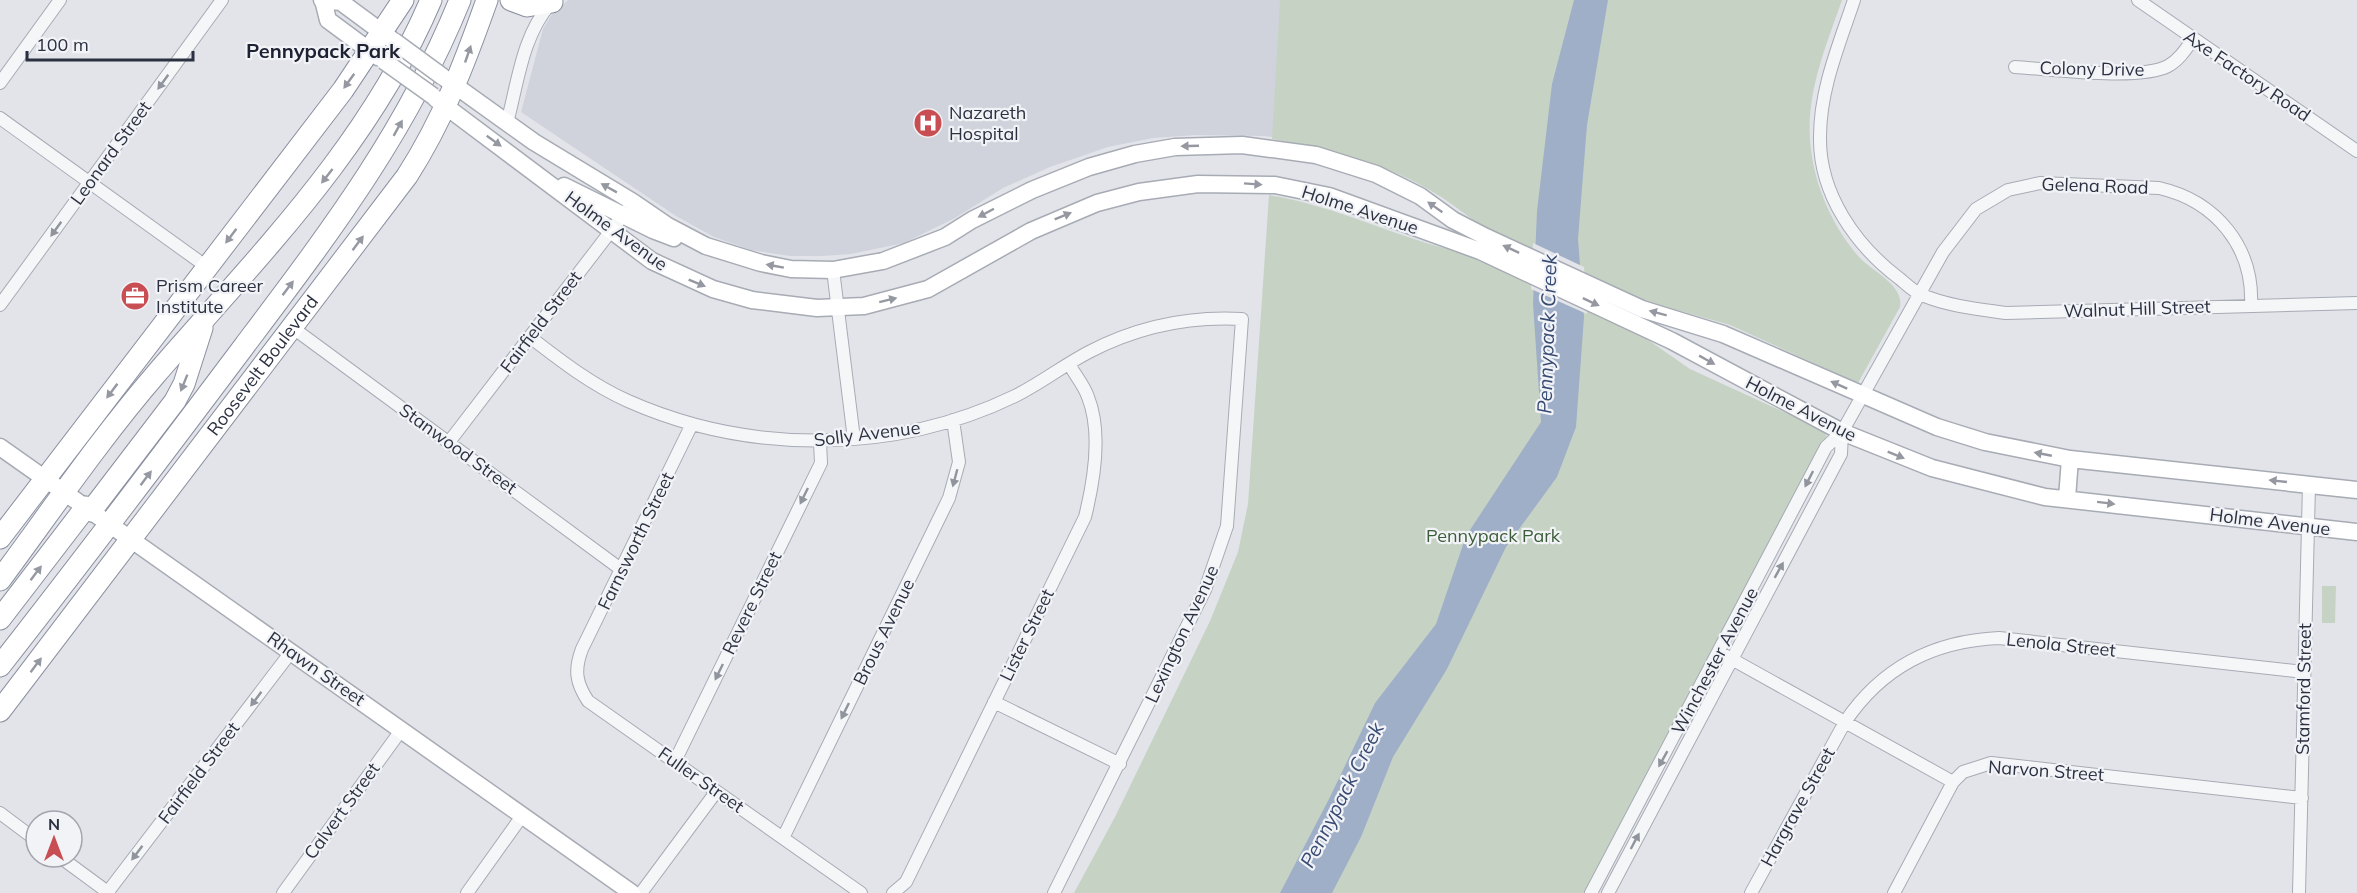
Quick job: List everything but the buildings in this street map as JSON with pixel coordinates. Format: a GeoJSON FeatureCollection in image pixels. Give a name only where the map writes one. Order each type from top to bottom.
{"type":"FeatureCollection","features":[{"type":"Feature","properties":{"kind":"highway"},"geometry":{"type":"LineString","coordinates":[[0,538],[207,267],[377,56],[388,37],[403,0]]}},
{"type":"Feature","properties":{"kind":"highway"},"geometry":{"type":"LineString","coordinates":[[0,580],[137,398],[300,209],[350,146],[393,78],[431,0]]}},
{"type":"Feature","properties":{"kind":"highway","name":"Roosevelt Boulevard"},"geometry":{"type":"LineString","coordinates":[[0,666],[111,525],[373,170],[413,102],[460,0]]}},
{"type":"Feature","properties":{"kind":"highway","name":"Roosevelt Boulevard"},"geometry":{"type":"LineString","coordinates":[[1,709],[398,189],[487,0]]}},
{"type":"Feature","properties":{"kind":"highway"},"geometry":{"type":"LineString","coordinates":[[511,0],[527,6],[553,1]]}},
{"type":"Feature","properties":{"kind":"highway"},"geometry":{"type":"LineString","coordinates":[[0,619],[180,392],[200,333],[213,309]]}},
{"type":"Feature","properties":{"kind":"main road"},"geometry":{"type":"LineString","coordinates":[[377,56],[328,20],[322,0],[341,3],[388,37]]}},
{"type":"Feature","properties":{"kind":"main road","name":"Holme Avenue"},"geometry":{"type":"LineString","coordinates":[[388,37],[628,209],[706,246],[761,263],[792,269],[833,270],[884,261],[910,253],[945,237],[1000,205],[1070,175],[1111,160],[1174,147],[1242,145],[1316,155],[1376,174],[1420,196],[1483,244]]}},
{"type":"Feature","properties":{"kind":"main road","name":"Holme Avenue"},"geometry":{"type":"LineString","coordinates":[[377,56],[534,170],[652,261],[713,289],[752,300],[792,307],[838,309],[864,306],[928,289],[970,268],[1031,231],[1097,203],[1147,191],[1198,184],[1275,185],[1329,196],[1483,244],[1620,307],[1842,432],[1932,468],[2012,490],[2357,532]]}},
{"type":"Feature","properties":{"kind":"main road"},"geometry":{"type":"LineString","coordinates":[[534,170],[628,209]]}},
{"type":"Feature","properties":{"kind":"main road","name":"Holme Avenue"},"geometry":{"type":"LineString","coordinates":[[1620,307],[1723,334],[1861,396],[1937,427],[1985,442],[2070,459],[2357,490]]}},
{"type":"Feature","properties":{"kind":"main road","name":"Rhawn Street"},"geometry":{"type":"LineString","coordinates":[[0,447],[632,893]]}},
{"type":"Feature","properties":{"kind":"main road"},"geometry":{"type":"LineString","coordinates":[[2067,498],[2070,459]]}},
{"type":"Feature","properties":{"kind":"street"},"geometry":{"type":"LineString","coordinates":[[0,82],[60,0]]}},
{"type":"Feature","properties":{"kind":"street","name":"Leonard Street"},"geometry":{"type":"LineString","coordinates":[[0,305],[222,0]]}},
{"type":"Feature","properties":{"kind":"street"},"geometry":{"type":"LineString","coordinates":[[1854,0],[1825,85],[1820,138],[1822,160],[1834,198],[1860,242],[1876,260],[1920,295]]}},
{"type":"Feature","properties":{"kind":"street","name":"Axe Factory Road"},"geometry":{"type":"LineString","coordinates":[[2138,0],[2357,151]]}},
{"type":"Feature","properties":{"kind":"street"},"geometry":{"type":"LineString","coordinates":[[507,123],[526,44],[532,29],[553,1]]}},
{"type":"Feature","properties":{"kind":"street","name":"Colony Drive"},"geometry":{"type":"LineString","coordinates":[[2014,67],[2153,71],[2168,66],[2179,58],[2193,39]]}},
{"type":"Feature","properties":{"kind":"street"},"geometry":{"type":"LineString","coordinates":[[0,118],[207,267]]}},
{"type":"Feature","properties":{"kind":"street","name":"Gelena Road"},"geometry":{"type":"LineString","coordinates":[[1920,295],[1943,252],[1976,209],[2008,190],[2040,183],[2159,188],[2189,197],[2216,216],[2236,240],[2248,272],[2251,306]]}},
{"type":"Feature","properties":{"kind":"street","name":"Fairfield Street"},"geometry":{"type":"LineString","coordinates":[[449,442],[628,209]]}},
{"type":"Feature","properties":{"kind":"street"},"geometry":{"type":"LineString","coordinates":[[833,270],[854,439]]}},
{"type":"Feature","properties":{"kind":"street","name":"Walnut Hill Street"},"geometry":{"type":"LineString","coordinates":[[1920,295],[1958,305],[2006,313],[2357,303]]}},
{"type":"Feature","properties":{"kind":"street","name":"Winchester Avenue"},"geometry":{"type":"LineString","coordinates":[[1591,893],[1826,447],[1842,432],[1920,295]]}},
{"type":"Feature","properties":{"kind":"street","name":"Solly Avenue"},"geometry":{"type":"LineString","coordinates":[[530,338],[601,387],[628,401],[692,424],[763,438],[820,442],[901,433],[953,420],[1014,396],[1114,340],[1163,324],[1190,320],[1242,319]]}},
{"type":"Feature","properties":{"kind":"street","name":"Lexington Avenue"},"geometry":{"type":"LineString","coordinates":[[1054,893],[1205,590],[1220,551],[1230,501],[1242,319]]}},
{"type":"Feature","properties":{"kind":"street","name":"Stanwood Street"},"geometry":{"type":"LineString","coordinates":[[293,328],[622,570]]}},
{"type":"Feature","properties":{"kind":"street","name":"Lister Street"},"geometry":{"type":"LineString","coordinates":[[893,893],[906,882],[1085,517],[1091,494],[1095,425],[1087,394],[1069,364]]}},
{"type":"Feature","properties":{"kind":"street","name":"Brous Avenue"},"geometry":{"type":"LineString","coordinates":[[783,838],[949,498],[960,462],[953,420]]}},
{"type":"Feature","properties":{"kind":"street","name":"Farnsworth Street"},"geometry":{"type":"LineString","coordinates":[[579,657],[692,424]]}},
{"type":"Feature","properties":{"kind":"street","name":"Winchester Avenue"},"geometry":{"type":"LineString","coordinates":[[1608,893],[1841,454],[1842,432]]}},
{"type":"Feature","properties":{"kind":"street","name":"Revere Street"},"geometry":{"type":"LineString","coordinates":[[675,761],[821,463],[820,442]]}},
{"type":"Feature","properties":{"kind":"street","name":"Stamford Street"},"geometry":{"type":"LineString","coordinates":[[2299,893],[2309,485]]}},
{"type":"Feature","properties":{"kind":"street","name":"Lenola Street"},"geometry":{"type":"LineString","coordinates":[[1845,722],[1861,698],[1886,676],[1914,658],[1971,639],[1999,638],[2304,672]]}},
{"type":"Feature","properties":{"kind":"street","name":"Fairfield Street"},"geometry":{"type":"LineString","coordinates":[[108,893],[291,652]]}},
{"type":"Feature","properties":{"kind":"street"},"geometry":{"type":"LineString","coordinates":[[1719,652],[1953,782],[1897,892]]}},
{"type":"Feature","properties":{"kind":"street","name":"Fuller Street"},"geometry":{"type":"LineString","coordinates":[[579,657],[576,675],[579,686],[588,701],[856,890]]}},
{"type":"Feature","properties":{"kind":"street"},"geometry":{"type":"LineString","coordinates":[[994,702],[1120,764]]}},
{"type":"Feature","properties":{"kind":"street","name":"Hargrave Street"},"geometry":{"type":"LineString","coordinates":[[1751,893],[1845,722]]}},
{"type":"Feature","properties":{"kind":"street","name":"Calvert Street"},"geometry":{"type":"LineString","coordinates":[[283,893],[402,729]]}},
{"type":"Feature","properties":{"kind":"street","name":"Narvon Street"},"geometry":{"type":"LineString","coordinates":[[1953,782],[1963,772],[1991,763],[2302,798]]}},
{"type":"Feature","properties":{"kind":"street"},"geometry":{"type":"LineString","coordinates":[[641,893],[716,792]]}},
{"type":"Feature","properties":{"kind":"street"},"geometry":{"type":"LineString","coordinates":[[0,813],[24,831]]}},
{"type":"Feature","properties":{"kind":"street"},"geometry":{"type":"LineString","coordinates":[[467,893],[522,816]]}},
{"type":"Feature","properties":{"kind":"street"},"geometry":{"type":"LineString","coordinates":[[1609,859],[1623,865]]}},
{"type":"Feature","properties":{"kind":"street"},"geometry":{"type":"LineString","coordinates":[[76,869],[108,893]]}},
{"type":"Feature","properties":{"kind":"shaded area","name":"Nazareth Hospital"},"geometry":{"type":"Polygon","coordinates":[[[568,0],[1345,0],[1314,143],[1264,136],[1196,135],[1153,138],[1108,147],[1050,167],[1003,188],[955,218],[904,243],[851,254],[790,256],[751,250],[714,237],[676,216],[521,112],[543,29],[552,14],[568,0]]]}},
{"type":"Feature","properties":{"kind":"green space","name":"Pennypack Park"},"geometry":{"type":"Polygon","coordinates":[[[1280,0],[1842,0],[1813,92],[1810,130],[1813,165],[1827,207],[1841,233],[1859,257],[1892,285],[1900,299],[1900,307],[1858,383],[1730,325],[1652,303],[1628,326],[1690,369],[1823,430],[1827,437],[1585,893],[1074,893],[1115,817],[1210,621],[1238,552],[1248,504],[1269,195],[1343,214],[1439,247],[1464,253],[1483,227],[1438,195],[1399,174],[1337,153],[1272,139],[1280,0]]]}},
{"type":"Feature","properties":{"kind":"green space"},"geometry":{"type":"Polygon","coordinates":[[[2322,586],[2336,586],[2335,623],[2322,623],[2322,586]]]}},
{"type":"Feature","properties":{"kind":"water","name":"Pennypack Creek"},"geometry":{"type":"Polygon","coordinates":[[[1574,0],[1608,0],[1587,125],[1578,239],[1584,317],[1576,427],[1557,477],[1506,547],[1447,669],[1393,757],[1361,837],[1332,893],[1280,893],[1375,703],[1436,624],[1466,536],[1541,422],[1533,304],[1537,211],[1552,84],[1574,0]]]}},
{"type":"Feature","properties":{"kind":"pier"},"geometry":{"type":"Polygon","coordinates":[[[1533,243],[1584,267],[1587,314],[1531,289],[1533,243]]]}},
{"type":"Feature","properties":{"kind":"place","name":"Nazareth Hospital"},"geometry":{"type":"Point","coordinates":[928,123]}},
{"type":"Feature","properties":{"kind":"place","name":"Prism Career Institute"},"geometry":{"type":"Point","coordinates":[135,296]}},
{"type":"Feature","properties":{"kind":"district","name":"Pennypack Park"},"geometry":{"type":"Point","coordinates":[323,51]}}]}
